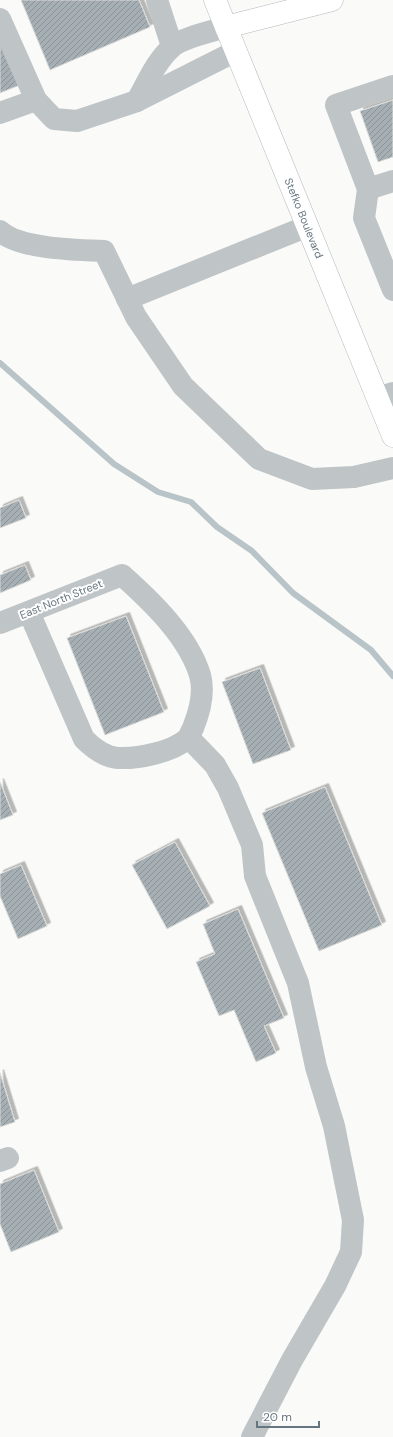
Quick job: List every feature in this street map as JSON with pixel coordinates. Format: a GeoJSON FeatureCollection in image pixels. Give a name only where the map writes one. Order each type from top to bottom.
{"type":"FeatureCollection","features":[{"type":"Feature","properties":{"kind":"main road","name":"Stefko Boulevard"},"geometry":{"type":"LineString","coordinates":[[215,0],[308,226],[385,395],[393,436]]}},
{"type":"Feature","properties":{"kind":"main road"},"geometry":{"type":"LineString","coordinates":[[226,27],[332,0]]}},
{"type":"Feature","properties":{"kind":"street"},"geometry":{"type":"LineString","coordinates":[[157,0],[172,46]]}},
{"type":"Feature","properties":{"kind":"street"},"geometry":{"type":"LineString","coordinates":[[0,19],[36,100],[54,119],[77,121],[137,101],[236,51]]}},
{"type":"Feature","properties":{"kind":"street"},"geometry":{"type":"LineString","coordinates":[[137,101],[154,70],[172,46],[193,37],[226,27]]}},
{"type":"Feature","properties":{"kind":"street"},"geometry":{"type":"LineString","coordinates":[[393,86],[336,105],[368,189],[364,218],[393,290]]}},
{"type":"Feature","properties":{"kind":"street"},"geometry":{"type":"LineString","coordinates":[[0,113],[36,100]]}},
{"type":"Feature","properties":{"kind":"street"},"geometry":{"type":"LineString","coordinates":[[368,189],[393,181]]}},
{"type":"Feature","properties":{"kind":"street"},"geometry":{"type":"LineString","coordinates":[[126,299],[308,226]]}},
{"type":"Feature","properties":{"kind":"street"},"geometry":{"type":"LineString","coordinates":[[0,231],[6,236],[51,249],[104,251],[136,317],[183,386],[259,459],[312,478],[354,477],[393,468]]}},
{"type":"Feature","properties":{"kind":"street","name":"East North Street"},"geometry":{"type":"LineString","coordinates":[[0,623],[122,574],[146,597],[186,644],[200,675],[202,693],[200,711],[188,738]]}},
{"type":"Feature","properties":{"kind":"street"},"geometry":{"type":"LineString","coordinates":[[29,612],[84,739],[94,750],[117,758],[152,754],[172,747],[188,738],[215,765],[231,795],[252,845],[255,876],[298,983],[316,1067],[334,1126],[353,1220],[351,1252],[335,1286],[292,1360],[252,1437]]}},
{"type":"Feature","properties":{"kind":"building"},"geometry":{"type":"Polygon","coordinates":[[[21,0],[139,0],[150,27],[50,70],[21,0]]]}},
{"type":"Feature","properties":{"kind":"building"},"geometry":{"type":"Polygon","coordinates":[[[4,45],[20,85],[0,93],[0,46],[4,45]]]}},
{"type":"Feature","properties":{"kind":"building"},"geometry":{"type":"Polygon","coordinates":[[[393,100],[393,157],[378,162],[360,111],[393,100]]]}},
{"type":"Feature","properties":{"kind":"building"},"geometry":{"type":"Polygon","coordinates":[[[19,500],[26,518],[0,528],[0,508],[19,500]]]}},
{"type":"Feature","properties":{"kind":"building"},"geometry":{"type":"Polygon","coordinates":[[[25,565],[31,580],[0,593],[0,575],[25,565]]]}},
{"type":"Feature","properties":{"kind":"building"},"geometry":{"type":"Polygon","coordinates":[[[126,616],[164,712],[105,735],[67,638],[126,616]]]}},
{"type":"Feature","properties":{"kind":"building"},"geometry":{"type":"Polygon","coordinates":[[[260,668],[291,750],[253,764],[222,682],[260,668]]]}},
{"type":"Feature","properties":{"kind":"building"},"geometry":{"type":"Polygon","coordinates":[[[0,782],[13,815],[0,820],[0,782]]]}},
{"type":"Feature","properties":{"kind":"building"},"geometry":{"type":"Polygon","coordinates":[[[325,787],[382,925],[319,951],[262,813],[325,787]]]}},
{"type":"Feature","properties":{"kind":"building"},"geometry":{"type":"Polygon","coordinates":[[[175,842],[210,906],[167,929],[132,865],[175,842]]]}},
{"type":"Feature","properties":{"kind":"building"},"geometry":{"type":"Polygon","coordinates":[[[21,865],[47,926],[18,939],[0,896],[0,874],[21,865]]]}},
{"type":"Feature","properties":{"kind":"building"},"geometry":{"type":"Polygon","coordinates":[[[238,909],[284,1018],[264,1026],[276,1053],[256,1062],[234,1010],[219,1016],[196,962],[215,954],[203,924],[238,909]]]}},
{"type":"Feature","properties":{"kind":"building"},"geometry":{"type":"Polygon","coordinates":[[[0,1073],[15,1122],[0,1127],[0,1073]]]}},
{"type":"Feature","properties":{"kind":"building"},"geometry":{"type":"Polygon","coordinates":[[[34,1170],[59,1232],[11,1252],[0,1224],[0,1184],[34,1170]]]}},
{"type":"Feature","properties":{"kind":"waterway"},"geometry":{"type":"LineString","coordinates":[[0,363],[114,464],[158,492],[191,502],[217,527],[252,551],[293,593],[371,650],[393,676]]}}]}
